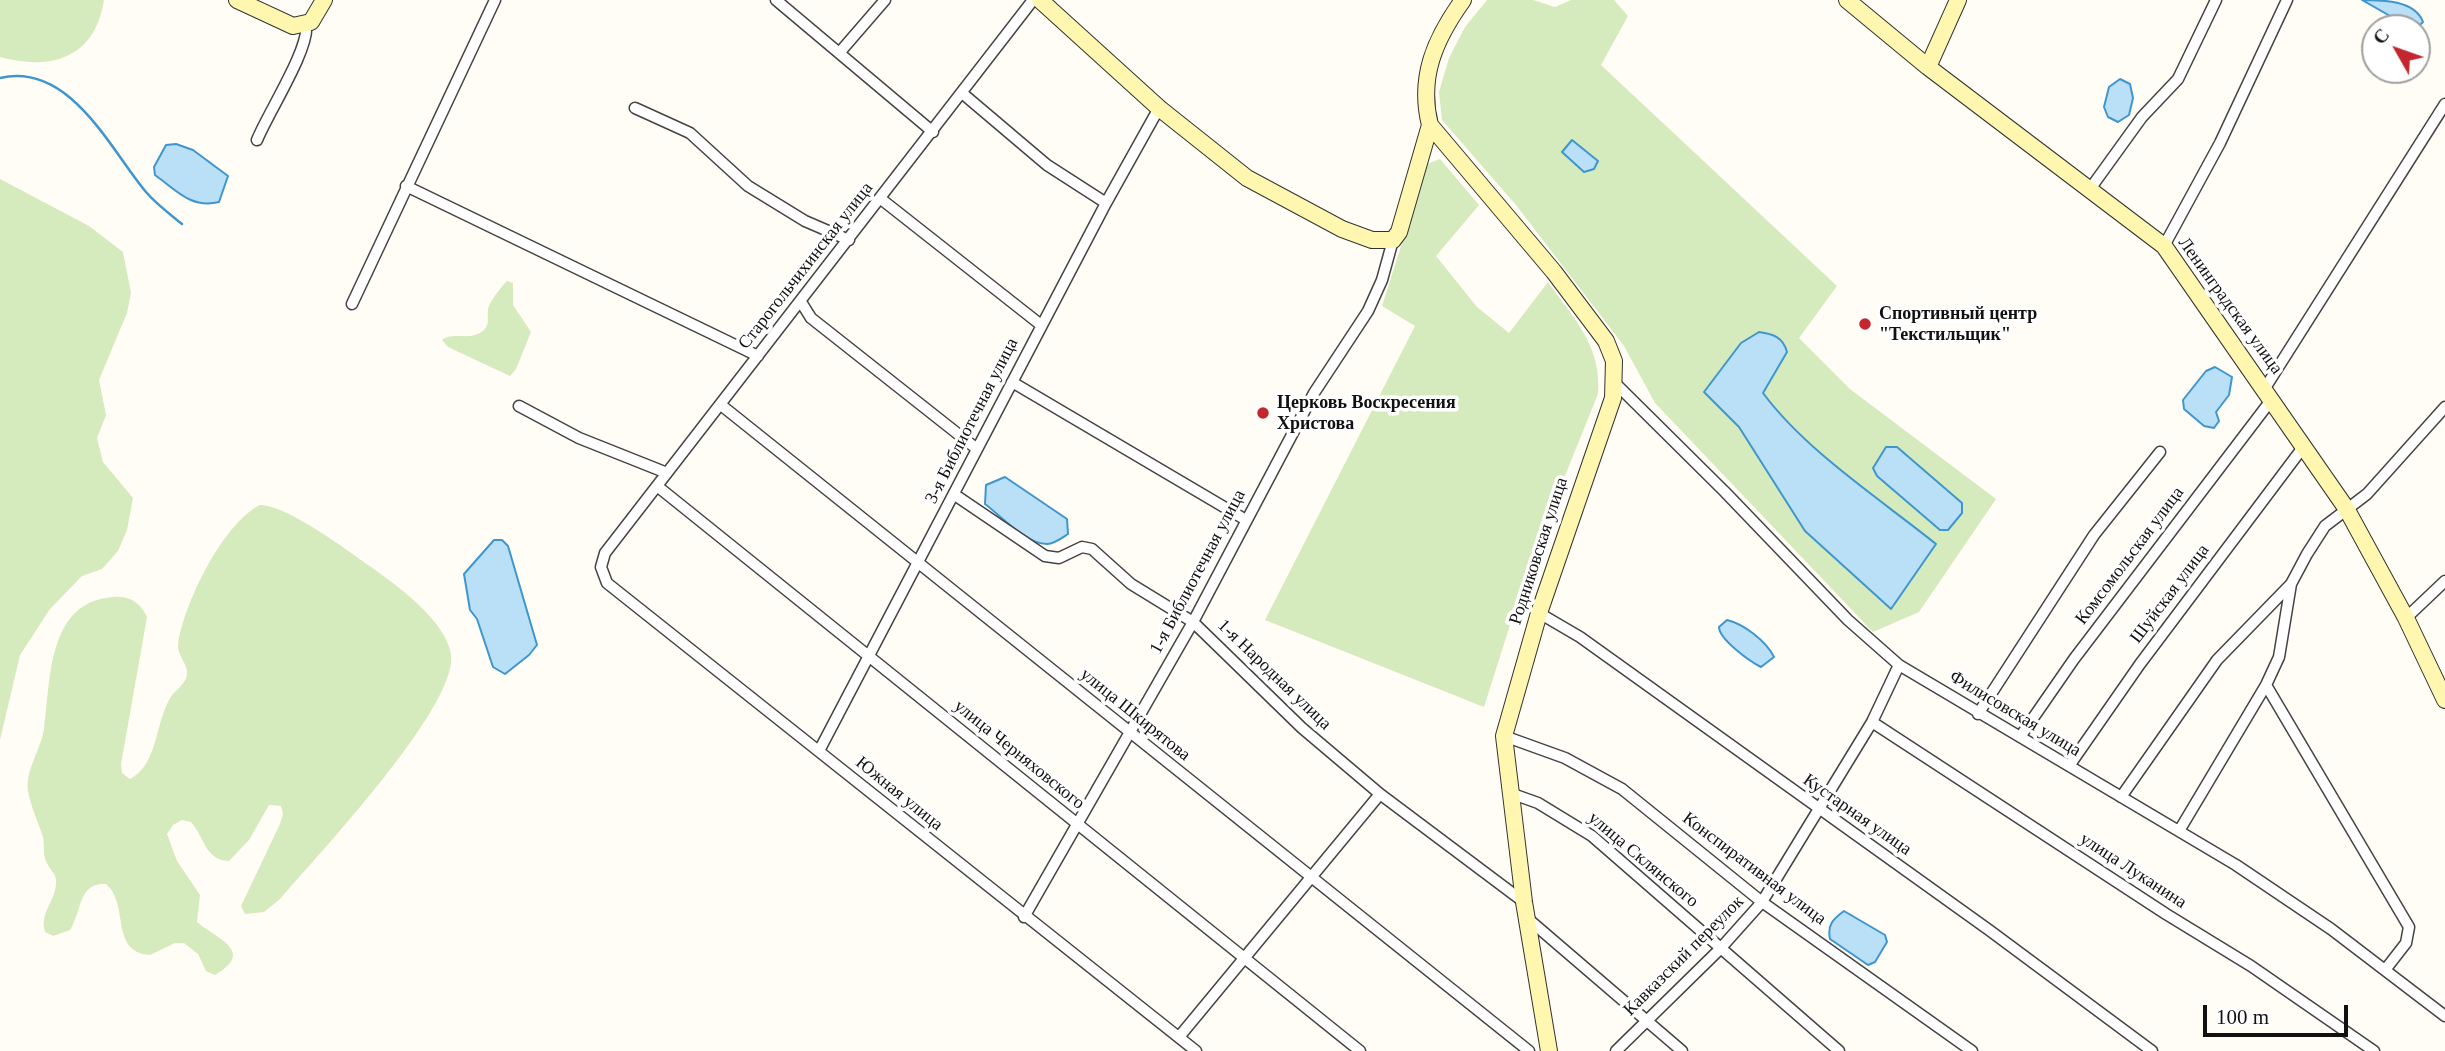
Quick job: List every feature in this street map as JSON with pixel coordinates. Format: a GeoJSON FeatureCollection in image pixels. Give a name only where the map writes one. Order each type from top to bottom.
{"type":"FeatureCollection","features":[{"type":"Feature","properties":{"kind":"street"},"geometry":{"type":"LineString","coordinates":[[237,0],[288,24],[306,25],[315,17],[324,0]]}},
{"type":"Feature","properties":{"kind":"street"},"geometry":{"type":"LineString","coordinates":[[352,304],[495,0]]}},
{"type":"Feature","properties":{"kind":"street"},"geometry":{"type":"LineString","coordinates":[[776,0],[933,132]]}},
{"type":"Feature","properties":{"kind":"street"},"geometry":{"type":"LineString","coordinates":[[840,52],[885,0]]}},
{"type":"Feature","properties":{"kind":"street","name":"Старогольчихинская улица"},"geometry":{"type":"LineString","coordinates":[[605,553],[1033,0]]}},
{"type":"Feature","properties":{"kind":"street"},"geometry":{"type":"LineString","coordinates":[[1040,0],[1159,108],[1247,178],[1282,198],[1371,240],[1393,240],[1404,222],[1430,125],[1424,102],[1430,60],[1446,23],[1463,0]]}},
{"type":"Feature","properties":{"kind":"street","name":"Ленинградская улица"},"geometry":{"type":"LineString","coordinates":[[1847,0],[1928,67],[2164,246],[2269,393],[2346,508],[2406,618],[2445,700]]}},
{"type":"Feature","properties":{"kind":"street"},"geometry":{"type":"LineString","coordinates":[[1928,67],[1958,0]]}},
{"type":"Feature","properties":{"kind":"street"},"geometry":{"type":"LineString","coordinates":[[2090,189],[2142,117],[2178,79],[2216,0]]}},
{"type":"Feature","properties":{"kind":"street"},"geometry":{"type":"LineString","coordinates":[[2164,246],[2220,143],[2287,0]]}},
{"type":"Feature","properties":{"kind":"street"},"geometry":{"type":"LineString","coordinates":[[257,140],[302,53],[308,37],[306,25]]}},
{"type":"Feature","properties":{"kind":"street"},"geometry":{"type":"LineString","coordinates":[[962,93],[1047,165],[1106,203]]}},
{"type":"Feature","properties":{"kind":"street","name":"Комсомольская улица"},"geometry":{"type":"LineString","coordinates":[[2020,737],[2068,667],[2269,393],[2445,104]]}},
{"type":"Feature","properties":{"kind":"street"},"geometry":{"type":"LineString","coordinates":[[635,108],[690,133],[748,186],[805,221],[849,240]]}},
{"type":"Feature","properties":{"kind":"street","name":"3-я Библиотечная улица"},"geometry":{"type":"LineString","coordinates":[[819,751],[955,495],[1041,325],[1159,108]]}},
{"type":"Feature","properties":{"kind":"street","name":"Родниковская улица"},"geometry":{"type":"LineString","coordinates":[[1430,125],[1554,272],[1606,341],[1614,361],[1613,398],[1539,612],[1515,688],[1504,736],[1526,910],[1549,1051]]}},
{"type":"Feature","properties":{"kind":"street"},"geometry":{"type":"LineString","coordinates":[[406,186],[758,356]]}},
{"type":"Feature","properties":{"kind":"street"},"geometry":{"type":"LineString","coordinates":[[881,199],[1041,325]]}},
{"type":"Feature","properties":{"kind":"street","name":"1-я Библиотечная улица"},"geometry":{"type":"LineString","coordinates":[[1024,917],[1193,622],[1314,393],[1368,311],[1382,280],[1393,240]]}},
{"type":"Feature","properties":{"kind":"street"},"geometry":{"type":"LineString","coordinates":[[801,302],[811,318],[976,449]]}},
{"type":"Feature","properties":{"kind":"street"},"geometry":{"type":"LineString","coordinates":[[1012,382],[1246,520]]}},
{"type":"Feature","properties":{"kind":"street","name":"Филисовская улица"},"geometry":{"type":"LineString","coordinates":[[1615,383],[1726,492],[1848,620],[1899,665],[1978,715],[2179,831],[2288,899],[2445,1016]]}},
{"type":"Feature","properties":{"kind":"street"},"geometry":{"type":"LineString","coordinates":[[519,405],[579,438],[667,473]]}},
{"type":"Feature","properties":{"kind":"street","name":"улица Шкирятова"},"geometry":{"type":"LineString","coordinates":[[720,405],[1529,1051]]}},
{"type":"Feature","properties":{"kind":"street"},"geometry":{"type":"LineString","coordinates":[[2121,797],[2217,660],[2291,584],[2325,526],[2367,494],[2445,407]]}},
{"type":"Feature","properties":{"kind":"street","name":"Шуйская улица"},"geometry":{"type":"LineString","coordinates":[[2068,766],[2140,664],[2304,446]]}},
{"type":"Feature","properties":{"kind":"street"},"geometry":{"type":"LineString","coordinates":[[1978,715],[2094,535],[2160,452]]}},
{"type":"Feature","properties":{"kind":"street","name":"улица Черняховского"},"geometry":{"type":"LineString","coordinates":[[657,486],[1360,1051]]}},
{"type":"Feature","properties":{"kind":"street","name":"1-я Народная улица"},"geometry":{"type":"LineString","coordinates":[[955,495],[1045,556],[1059,558],[1087,547],[1131,584],[1193,622],[1302,728],[1526,910],[1682,1051]]}},
{"type":"Feature","properties":{"kind":"street","name":"Южная улица"},"geometry":{"type":"LineString","coordinates":[[605,553],[600,567],[607,583],[1196,1051]]}},
{"type":"Feature","properties":{"kind":"street"},"geometry":{"type":"LineString","coordinates":[[2406,618],[2445,581]]}},
{"type":"Feature","properties":{"kind":"street"},"geometry":{"type":"LineString","coordinates":[[2179,831],[2266,685],[2278,657],[2291,584]]}},
{"type":"Feature","properties":{"kind":"street","name":"Кустарная улица"},"geometry":{"type":"LineString","coordinates":[[1539,612],[1580,637],[2152,1051]]}},
{"type":"Feature","properties":{"kind":"street","name":"Кавказский переулок"},"geometry":{"type":"LineString","coordinates":[[1616,1051],[1646,1018],[1720,949],[1762,902],[1872,722],[1899,665]]}},
{"type":"Feature","properties":{"kind":"street"},"geometry":{"type":"LineString","coordinates":[[2266,685],[2409,927],[2406,943],[2385,970]]}},
{"type":"Feature","properties":{"kind":"street","name":"улица Луканина"},"geometry":{"type":"LineString","coordinates":[[1872,722],[2166,914],[2251,966],[2374,1051]]}},
{"type":"Feature","properties":{"kind":"street","name":"Конспиративная улица"},"geometry":{"type":"LineString","coordinates":[[1504,736],[1565,758],[1622,789],[1762,902],[1972,1051]]}},
{"type":"Feature","properties":{"kind":"street","name":"улица Склянского"},"geometry":{"type":"LineString","coordinates":[[1510,793],[1538,803],[1592,836],[1839,1051]]}},
{"type":"Feature","properties":{"kind":"street"},"geometry":{"type":"LineString","coordinates":[[1179,1037],[1380,794]]}},
{"type":"Feature","properties":{"kind":"green space"},"geometry":{"type":"Polygon","coordinates":[[[0,0],[104,0],[99,20],[81,47],[68,56],[37,62],[0,57],[0,0]]]}},
{"type":"Feature","properties":{"kind":"green space"},"geometry":{"type":"Polygon","coordinates":[[[1487,0],[1533,0],[1555,7],[1571,0],[1614,0],[1628,16],[1601,65],[1837,286],[1799,338],[1850,389],[1996,499],[1919,612],[1873,632],[1655,403],[1624,346],[1516,205],[1442,120],[1439,92],[1449,58],[1465,27],[1487,0]]]}},
{"type":"Feature","properties":{"kind":"green space"},"geometry":{"type":"Polygon","coordinates":[[[1440,159],[1479,205],[1436,256],[1477,307],[1509,333],[1548,282],[1591,347],[1598,377],[1598,394],[1529,565],[1484,707],[1265,620],[1415,326],[1382,306],[1427,164],[1440,159]]]}},
{"type":"Feature","properties":{"kind":"green space"},"geometry":{"type":"Polygon","coordinates":[[[0,179],[89,226],[123,252],[131,293],[127,313],[99,380],[106,415],[97,438],[103,462],[133,498],[127,530],[118,551],[102,569],[82,576],[50,609],[20,655],[0,740],[0,179]]]}},
{"type":"Feature","properties":{"kind":"green space"},"geometry":{"type":"Polygon","coordinates":[[[507,281],[513,283],[513,305],[531,332],[516,369],[510,376],[448,347],[442,340],[451,336],[479,334],[484,330],[488,323],[489,306],[507,281]]]}},
{"type":"Feature","properties":{"kind":"green space"},"geometry":{"type":"Polygon","coordinates":[[[260,505],[285,512],[317,530],[419,605],[431,617],[447,642],[451,655],[447,678],[432,709],[382,780],[280,899],[264,912],[245,914],[241,906],[280,824],[283,814],[281,806],[269,805],[249,840],[229,861],[221,860],[210,852],[191,822],[182,820],[173,825],[167,834],[177,861],[200,895],[197,922],[222,940],[233,952],[227,967],[215,975],[206,971],[198,954],[184,943],[175,943],[150,955],[137,952],[124,936],[117,903],[106,884],[90,888],[82,899],[70,930],[53,936],[45,932],[44,918],[56,888],[56,878],[45,860],[43,837],[31,803],[28,783],[44,729],[56,646],[64,628],[75,613],[91,602],[113,597],[134,601],[147,617],[121,764],[122,773],[130,779],[146,764],[164,710],[186,679],[187,671],[178,645],[181,628],[196,588],[232,529],[260,505]]]}},
{"type":"Feature","properties":{"kind":"water"},"geometry":{"type":"Polygon","coordinates":[[[2362,0],[2405,5],[2418,14],[2386,14],[2362,0]]]}},
{"type":"Feature","properties":{"kind":"water"},"geometry":{"type":"Polygon","coordinates":[[[2120,79],[2130,84],[2133,98],[2129,115],[2118,122],[2108,117],[2104,107],[2109,87],[2120,79]]]}},
{"type":"Feature","properties":{"kind":"water"},"geometry":{"type":"Polygon","coordinates":[[[1572,140],[1598,161],[1594,169],[1584,172],[1562,152],[1572,140]]]}},
{"type":"Feature","properties":{"kind":"water"},"geometry":{"type":"Polygon","coordinates":[[[176,144],[193,150],[228,176],[219,202],[200,203],[184,197],[155,175],[154,167],[166,145],[176,144]]]}},
{"type":"Feature","properties":{"kind":"water"},"geometry":{"type":"Polygon","coordinates":[[[1759,332],[1777,337],[1787,352],[1763,393],[1780,414],[1822,454],[1936,544],[1891,609],[1805,531],[1739,427],[1704,392],[1741,343],[1759,332]]]}},
{"type":"Feature","properties":{"kind":"water"},"geometry":{"type":"Polygon","coordinates":[[[2215,367],[2232,377],[2229,395],[2216,412],[2219,421],[2214,428],[2204,426],[2184,409],[2183,400],[2206,371],[2215,367]]]}},
{"type":"Feature","properties":{"kind":"water"},"geometry":{"type":"Polygon","coordinates":[[[1886,447],[1897,447],[1962,503],[1962,513],[1948,530],[1940,530],[1877,476],[1873,468],[1886,447]]]}},
{"type":"Feature","properties":{"kind":"water"},"geometry":{"type":"Polygon","coordinates":[[[1005,477],[1067,519],[1068,534],[1052,543],[1039,543],[1022,535],[985,504],[986,485],[1005,477]]]}},
{"type":"Feature","properties":{"kind":"water"},"geometry":{"type":"Polygon","coordinates":[[[494,540],[502,540],[508,546],[537,645],[505,674],[493,667],[477,619],[470,610],[464,574],[494,540]]]}},
{"type":"Feature","properties":{"kind":"water"},"geometry":{"type":"Polygon","coordinates":[[[1727,620],[1754,634],[1774,657],[1761,667],[1742,655],[1720,632],[1719,627],[1727,620]]]}},
{"type":"Feature","properties":{"kind":"water"},"geometry":{"type":"Polygon","coordinates":[[[1844,911],[1885,935],[1887,942],[1875,962],[1868,965],[1830,939],[1829,930],[1832,923],[1844,911]]]}},
{"type":"Feature","properties":{"kind":"waterway"},"geometry":{"type":"LineString","coordinates":[[0,78],[25,77],[47,83],[67,96],[86,113],[150,196],[182,224]]}},
{"type":"Feature","properties":{"kind":"place","name":"Спортивный центр \"Текстильщик\""},"geometry":{"type":"Point","coordinates":[1865,324]}},
{"type":"Feature","properties":{"kind":"place","name":"Церковь Воскресения Христова"},"geometry":{"type":"Point","coordinates":[1263,413]}}]}
